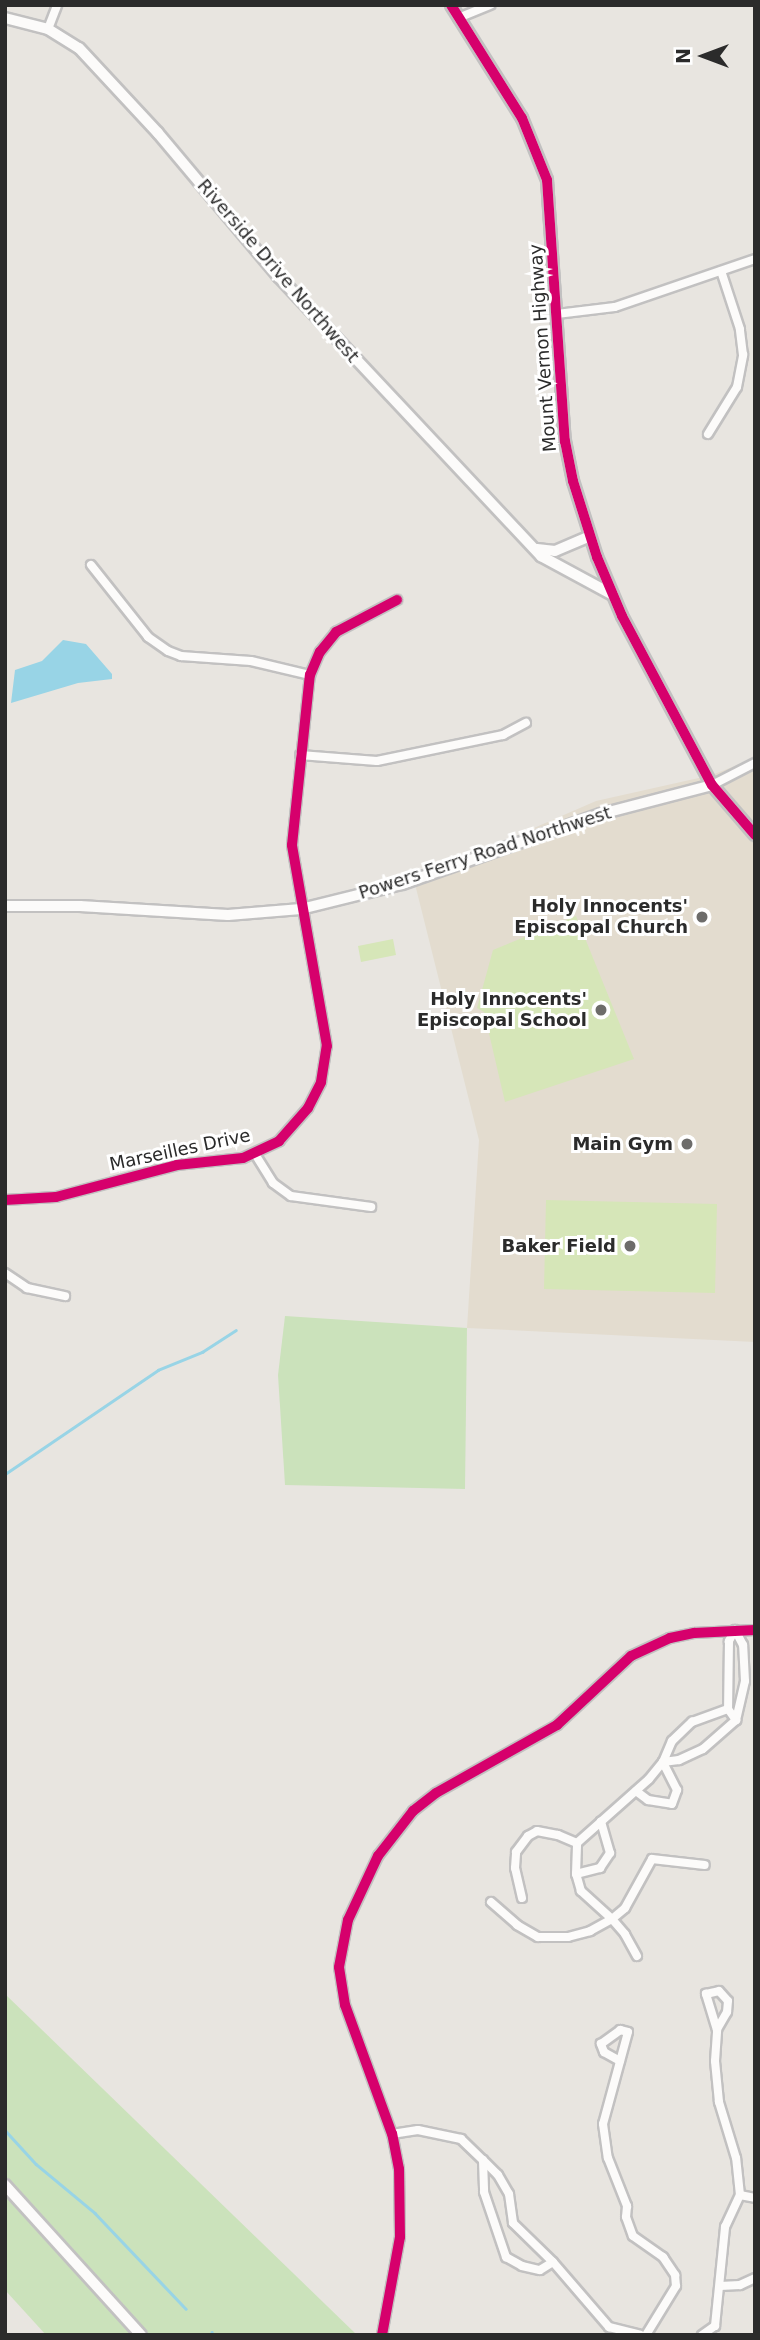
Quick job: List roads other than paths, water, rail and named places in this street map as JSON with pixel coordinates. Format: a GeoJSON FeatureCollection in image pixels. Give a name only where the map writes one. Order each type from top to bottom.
{"type":"FeatureCollection","features":[{"type":"Feature","properties":{"kind":"street"},"geometry":{"type":"LineString","coordinates":[[48,29],[57,5]]}},
{"type":"Feature","properties":{"kind":"street","name":"Mount Vernon Highway"},"geometry":{"type":"LineString","coordinates":[[452,5],[522,118],[541,159],[550,204],[565,441],[573,481],[590,536],[612,596],[712,785],[755,835]]}},
{"type":"Feature","properties":{"kind":"street"},"geometry":{"type":"LineString","coordinates":[[458,18],[491,5]]}},
{"type":"Feature","properties":{"kind":"street","name":"Riverside Drive Northwest"},"geometry":{"type":"LineString","coordinates":[[5,18],[48,29],[79,48],[279,277],[537,549],[554,564],[612,596]]}},
{"type":"Feature","properties":{"kind":"street"},"geometry":{"type":"LineString","coordinates":[[556,314],[615,307],[755,259]]}},
{"type":"Feature","properties":{"kind":"street"},"geometry":{"type":"LineString","coordinates":[[708,434],[737,387],[743,355],[740,329],[721,271]]}},
{"type":"Feature","properties":{"kind":"street"},"geometry":{"type":"LineString","coordinates":[[537,549],[555,551],[590,536]]}},
{"type":"Feature","properties":{"kind":"street"},"geometry":{"type":"LineString","coordinates":[[91,565],[148,637],[168,651],[181,656],[251,661],[310,675],[320,652],[336,632],[397,600]]}},
{"type":"Feature","properties":{"kind":"street","name":"Marseilles Drive"},"geometry":{"type":"LineString","coordinates":[[5,1200],[56,1197],[177,1165],[230,1161],[255,1154],[279,1141],[300,1120],[316,1095],[325,1067],[326,1027],[301,909],[292,845],[310,675]]}},
{"type":"Feature","properties":{"kind":"street"},"geometry":{"type":"LineString","coordinates":[[300,755],[377,761],[503,735],[526,723]]}},
{"type":"Feature","properties":{"kind":"street"},"geometry":{"type":"LineString","coordinates":[[712,785],[755,763]]}},
{"type":"Feature","properties":{"kind":"street","name":"Powers Ferry Road Northwest"},"geometry":{"type":"LineString","coordinates":[[5,906],[80,906],[228,915],[301,909],[402,884],[601,814],[712,785]]}},
{"type":"Feature","properties":{"kind":"street"},"geometry":{"type":"LineString","coordinates":[[255,1154],[273,1183],[291,1196],[371,1207]]}},
{"type":"Feature","properties":{"kind":"street"},"geometry":{"type":"LineString","coordinates":[[5,1273],[27,1288],[65,1296]]}},
{"type":"Feature","properties":{"kind":"street"},"geometry":{"type":"LineString","coordinates":[[382,2335],[400,2237],[402,2205],[392,2134],[345,2005],[339,1967],[348,1920],[378,1856],[393,1833],[413,1811],[436,1793],[557,1725],[618,1667],[638,1652],[670,1638],[735,1629],[755,1630]]}},
{"type":"Feature","properties":{"kind":"street"},"geometry":{"type":"LineString","coordinates":[[735,1629],[729,1641],[728,1709],[736,1720]]}},
{"type":"Feature","properties":{"kind":"street"},"geometry":{"type":"LineString","coordinates":[[663,1762],[679,1760],[703,1749],[736,1720],[745,1681],[743,1645],[735,1629]]}},
{"type":"Feature","properties":{"kind":"street"},"geometry":{"type":"LineString","coordinates":[[637,1956],[625,1934],[581,1891],[576,1874],[577,1843],[636,1791],[663,1762],[672,1741],[691,1722],[728,1709]]}},
{"type":"Feature","properties":{"kind":"street"},"geometry":{"type":"LineString","coordinates":[[636,1791],[648,1800],[672,1804],[677,1790],[663,1762]]}},
{"type":"Feature","properties":{"kind":"street"},"geometry":{"type":"LineString","coordinates":[[576,1874],[600,1868],[610,1853],[601,1821]]}},
{"type":"Feature","properties":{"kind":"street"},"geometry":{"type":"LineString","coordinates":[[522,1898],[515,1868],[516,1852],[528,1836],[537,1831],[558,1835],[577,1843]]}},
{"type":"Feature","properties":{"kind":"street"},"geometry":{"type":"LineString","coordinates":[[491,1902],[517,1925],[538,1937],[568,1937],[590,1931],[625,1908],[652,1859],[705,1865]]}},
{"type":"Feature","properties":{"kind":"street"},"geometry":{"type":"LineString","coordinates":[[702,2335],[715,2326],[725,2227],[740,2195],[736,2158],[719,2102],[717,2029]]}},
{"type":"Feature","properties":{"kind":"street"},"geometry":{"type":"LineString","coordinates":[[620,2061],[604,2052],[601,2044],[620,2030],[628,2032],[603,2124],[608,2158],[627,2206],[626,2217],[633,2236],[663,2257],[675,2275],[676,2286],[646,2335]]}},
{"type":"Feature","properties":{"kind":"street"},"geometry":{"type":"LineString","coordinates":[[392,2134],[418,2130],[461,2139],[498,2175],[509,2194],[513,2223],[553,2262],[609,2327],[640,2335]]}},
{"type":"Feature","properties":{"kind":"street"},"geometry":{"type":"LineString","coordinates":[[483,2160],[484,2192],[506,2257],[522,2266],[540,2270],[553,2262]]}},
{"type":"Feature","properties":{"kind":"street"},"geometry":{"type":"LineString","coordinates":[[5,2185],[141,2335]]}},
{"type":"Feature","properties":{"kind":"street"},"geometry":{"type":"LineString","coordinates":[[740,2195],[755,2198]]}},
{"type":"Feature","properties":{"kind":"street"},"geometry":{"type":"LineString","coordinates":[[720,2286],[740,2285],[755,2278]]}},
{"type":"Feature","properties":{"kind":"water"},"geometry":{"type":"Polygon","coordinates":[[[63,640],[86,644],[112,674],[112,679],[78,683],[11,703],[15,670],[42,661],[63,640]]]}},
{"type":"Feature","properties":{"kind":"waterway"},"geometry":{"type":"LineString","coordinates":[[5,1474],[158,1370],[202,1352],[236,1330]]}},
{"type":"Feature","properties":{"kind":"waterway"},"geometry":{"type":"LineString","coordinates":[[5,2130],[36,2164],[95,2213],[186,2309]]}},
{"type":"Feature","properties":{"kind":"place","name":"Holy Innocents' Episcopal Church"},"geometry":{"type":"Point","coordinates":[702,917]}},
{"type":"Feature","properties":{"kind":"place","name":"Holy Innocents' Episcopal School"},"geometry":{"type":"Point","coordinates":[601,1010]}},
{"type":"Feature","properties":{"kind":"place","name":"Main Gym"},"geometry":{"type":"Point","coordinates":[687,1144]}},
{"type":"Feature","properties":{"kind":"place","name":"Baker Field"},"geometry":{"type":"Point","coordinates":[630,1246]}}]}
